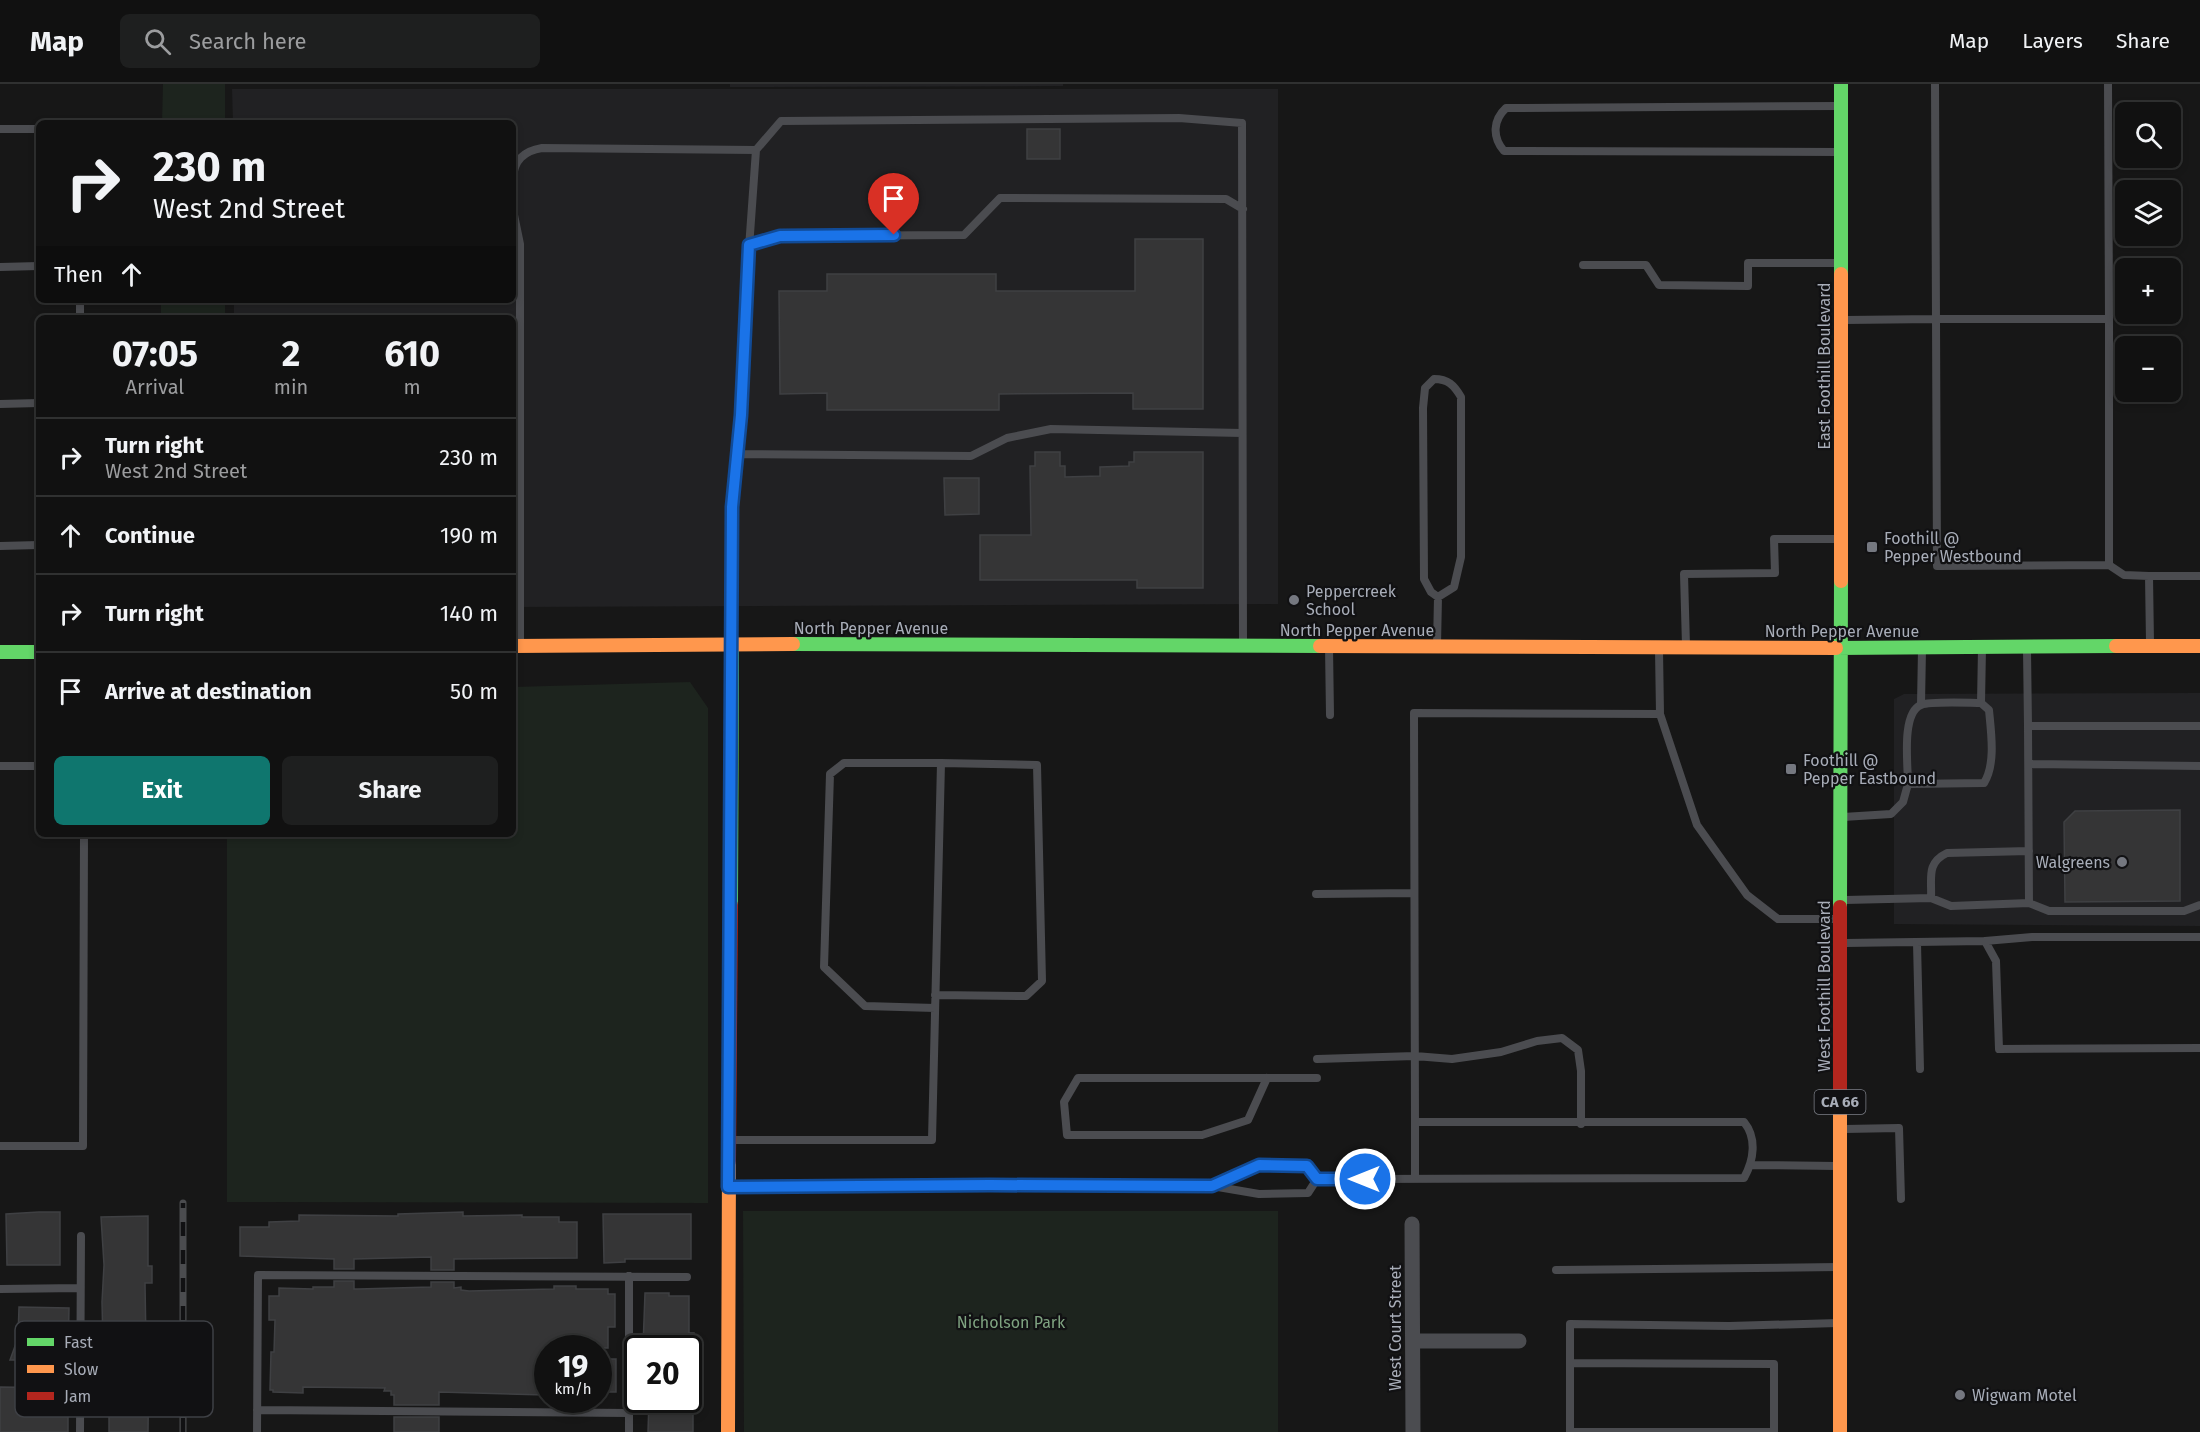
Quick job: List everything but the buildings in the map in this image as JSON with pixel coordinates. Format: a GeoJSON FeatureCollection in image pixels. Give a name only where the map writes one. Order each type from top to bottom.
{"type":"FeatureCollection","features":[{"type":"Feature","properties":{"kind":"main road","name":"East Foothill Boulevard"},"geometry":{"type":"LineString","coordinates":[[1840,648],[1841,84]]}},
{"type":"Feature","properties":{"kind":"main road","name":"North Pepper Avenue"},"geometry":{"type":"LineString","coordinates":[[517,646],[732,644],[1840,648],[2200,646]]}},
{"type":"Feature","properties":{"kind":"main road"},"geometry":{"type":"LineString","coordinates":[[728,1432],[732,644]]}},
{"type":"Feature","properties":{"kind":"main road","name":"West Foothill Boulevard"},"geometry":{"type":"LineString","coordinates":[[1840,648],[1840,1432]]}},
{"type":"Feature","properties":{"kind":"main road"},"geometry":{"type":"LineString","coordinates":[[0,652],[36,652]]}},
{"type":"Feature","properties":{"kind":"street","name":"West Court Street"},"geometry":{"type":"LineString","coordinates":[[1412,1224],[1413,1432]]}},
{"type":"Feature","properties":{"kind":"street"},"geometry":{"type":"LineString","coordinates":[[1413,1341],[1519,1341]]}},
{"type":"Feature","properties":{"kind":"lane"},"geometry":{"type":"LineString","coordinates":[[1935,84],[1937,566],[2109,565],[2124,575],[2200,576]]}},
{"type":"Feature","properties":{"kind":"lane"},"geometry":{"type":"LineString","coordinates":[[2108,84],[2109,565]]}},
{"type":"Feature","properties":{"kind":"lane"},"geometry":{"type":"LineString","coordinates":[[1841,106],[1506,108],[1499,115],[1495,128],[1497,143],[1504,151],[1841,152]]}},
{"type":"Feature","properties":{"kind":"lane"},"geometry":{"type":"LineString","coordinates":[[732,644],[732,507],[756,150],[781,121],[1179,118],[1242,123],[1244,646]]}},
{"type":"Feature","properties":{"kind":"lane"},"geometry":{"type":"LineString","coordinates":[[0,129],[36,129]]}},
{"type":"Feature","properties":{"kind":"lane"},"geometry":{"type":"LineString","coordinates":[[516,164],[519,158],[530,150],[542,148],[756,150]]}},
{"type":"Feature","properties":{"kind":"lane"},"geometry":{"type":"LineString","coordinates":[[749,245],[780,236],[964,235],[1000,198],[1226,199],[1243,209]]}},
{"type":"Feature","properties":{"kind":"lane"},"geometry":{"type":"LineString","coordinates":[[516,225],[520,244],[517,646]]}},
{"type":"Feature","properties":{"kind":"lane"},"geometry":{"type":"LineString","coordinates":[[1583,265],[1646,265],[1659,285],[1748,286],[1748,263],[1841,263]]}},
{"type":"Feature","properties":{"kind":"lane"},"geometry":{"type":"LineString","coordinates":[[0,267],[36,267]]}},
{"type":"Feature","properties":{"kind":"lane"},"geometry":{"type":"LineString","coordinates":[[1841,320],[2109,319]]}},
{"type":"Feature","properties":{"kind":"lane"},"geometry":{"type":"LineString","coordinates":[[1434,379],[1444,379],[1455,386],[1461,397],[1461,557],[1454,587],[1438,597],[1431,592],[1424,579],[1423,408],[1425,388],[1434,379]]}},
{"type":"Feature","properties":{"kind":"lane"},"geometry":{"type":"LineString","coordinates":[[0,404],[36,403]]}},
{"type":"Feature","properties":{"kind":"lane"},"geometry":{"type":"LineString","coordinates":[[737,454],[971,456],[1007,438],[1051,429],[1242,433]]}},
{"type":"Feature","properties":{"kind":"lane"},"geometry":{"type":"LineString","coordinates":[[1686,647],[1684,574],[1775,573],[1774,539],[1841,539]]}},
{"type":"Feature","properties":{"kind":"lane"},"geometry":{"type":"LineString","coordinates":[[0,546],[36,545]]}},
{"type":"Feature","properties":{"kind":"lane"},"geometry":{"type":"LineString","coordinates":[[2149,576],[2150,646]]}},
{"type":"Feature","properties":{"kind":"lane"},"geometry":{"type":"LineString","coordinates":[[1437,646],[1438,597]]}},
{"type":"Feature","properties":{"kind":"lane"},"geometry":{"type":"LineString","coordinates":[[1329,646],[1330,715]]}},
{"type":"Feature","properties":{"kind":"lane"},"geometry":{"type":"LineString","coordinates":[[2027,646],[2029,903]]}},
{"type":"Feature","properties":{"kind":"lane"},"geometry":{"type":"LineString","coordinates":[[1659,647],[1660,714],[1697,825],[1747,895],[1778,919],[1840,919]]}},
{"type":"Feature","properties":{"kind":"lane"},"geometry":{"type":"LineString","coordinates":[[1922,647],[1922,704]]}},
{"type":"Feature","properties":{"kind":"lane"},"geometry":{"type":"LineString","coordinates":[[1981,703],[1982,647]]}},
{"type":"Feature","properties":{"kind":"lane"},"geometry":{"type":"LineString","coordinates":[[1840,817],[1891,814],[1903,802],[1908,784],[1908,723],[1911,712],[1922,704],[1981,703],[1989,710],[1990,773],[1984,783],[1908,784]]}},
{"type":"Feature","properties":{"kind":"lane"},"geometry":{"type":"LineString","coordinates":[[1415,1179],[1414,713],[1660,714]]}},
{"type":"Feature","properties":{"kind":"lane"},"geometry":{"type":"LineString","coordinates":[[2028,726],[2200,726]]}},
{"type":"Feature","properties":{"kind":"lane"},"geometry":{"type":"LineString","coordinates":[[935,995],[1026,996],[1042,981],[1036,765],[844,763],[830,774],[824,967],[865,1006],[935,1008]]}},
{"type":"Feature","properties":{"kind":"lane"},"geometry":{"type":"LineString","coordinates":[[728,1140],[932,1140],[941,763]]}},
{"type":"Feature","properties":{"kind":"lane"},"geometry":{"type":"LineString","coordinates":[[2029,764],[2200,766]]}},
{"type":"Feature","properties":{"kind":"lane"},"geometry":{"type":"LineString","coordinates":[[0,766],[36,766]]}},
{"type":"Feature","properties":{"kind":"lane"},"geometry":{"type":"LineString","coordinates":[[0,1146],[83,1146],[84,837]]}},
{"type":"Feature","properties":{"kind":"lane"},"geometry":{"type":"LineString","coordinates":[[1931,898],[1933,863],[1938,857],[1947,853],[2029,851]]}},
{"type":"Feature","properties":{"kind":"lane"},"geometry":{"type":"LineString","coordinates":[[1316,894],[1414,893]]}},
{"type":"Feature","properties":{"kind":"lane"},"geometry":{"type":"LineString","coordinates":[[1840,900],[1931,898],[1951,906],[2029,903],[2049,911],[2184,911],[2200,905]]}},
{"type":"Feature","properties":{"kind":"lane"},"geometry":{"type":"LineString","coordinates":[[1840,943],[1917,943],[2032,937],[2200,937]]}},
{"type":"Feature","properties":{"kind":"lane"},"geometry":{"type":"LineString","coordinates":[[1985,940],[1995,961],[1999,1049],[2200,1048]]}},
{"type":"Feature","properties":{"kind":"lane"},"geometry":{"type":"LineString","coordinates":[[1917,943],[1920,1069]]}},
{"type":"Feature","properties":{"kind":"lane"},"geometry":{"type":"LineString","coordinates":[[1317,1059],[1415,1056],[1452,1059],[1501,1052],[1537,1041],[1562,1038],[1578,1050],[1581,1071],[1581,1124]]}},
{"type":"Feature","properties":{"kind":"lane"},"geometry":{"type":"LineString","coordinates":[[1267,1078],[1248,1120],[1202,1135],[1066,1135],[1064,1102],[1078,1078],[1267,1078],[1317,1078]]}},
{"type":"Feature","properties":{"kind":"lane"},"geometry":{"type":"LineString","coordinates":[[1317,1179],[1744,1178],[1751,1165],[1752,1132],[1744,1122],[1581,1124],[1415,1122]]}},
{"type":"Feature","properties":{"kind":"lane"},"geometry":{"type":"LineString","coordinates":[[1840,1129],[1899,1128],[1901,1199]]}},
{"type":"Feature","properties":{"kind":"lane"},"geometry":{"type":"LineString","coordinates":[[1212,1186],[1259,1165],[1307,1166],[1317,1179]]}},
{"type":"Feature","properties":{"kind":"lane"},"geometry":{"type":"LineString","coordinates":[[1751,1165],[1840,1166]]}},
{"type":"Feature","properties":{"kind":"lane"},"geometry":{"type":"LineString","coordinates":[[728,1187],[1212,1186],[1259,1194],[1308,1192],[1317,1179]]}},
{"type":"Feature","properties":{"kind":"lane"},"geometry":{"type":"LineString","coordinates":[[80,1321],[81,1236]]}},
{"type":"Feature","properties":{"kind":"lane"},"geometry":{"type":"LineString","coordinates":[[1556,1270],[1840,1267]]}},
{"type":"Feature","properties":{"kind":"lane"},"geometry":{"type":"LineString","coordinates":[[257,1432],[258,1275],[687,1276]]}},
{"type":"Feature","properties":{"kind":"lane"},"geometry":{"type":"LineString","coordinates":[[629,1276],[629,1335]]}},
{"type":"Feature","properties":{"kind":"lane"},"geometry":{"type":"LineString","coordinates":[[0,1289],[80,1288]]}},
{"type":"Feature","properties":{"kind":"lane"},"geometry":{"type":"LineString","coordinates":[[1570,1363],[1774,1364],[1774,1432],[1570,1432],[1570,1363],[1570,1324],[1729,1326],[1840,1323]]}},
{"type":"Feature","properties":{"kind":"lane"},"geometry":{"type":"LineString","coordinates":[[257,1410],[624,1413]]}},
{"type":"Feature","properties":{"kind":"lane"},"geometry":{"type":"LineString","coordinates":[[629,1413],[629,1432]]}},
{"type":"Feature","properties":{"kind":"shaded area"},"geometry":{"type":"Polygon","coordinates":[[[730,84],[1063,84],[1063,86],[730,87],[730,84]]]}},
{"type":"Feature","properties":{"kind":"shaded area"},"geometry":{"type":"Polygon","coordinates":[[[232,89],[1278,89],[1278,604],[516,607],[516,315],[234,315],[234,303],[516,303],[516,120],[233,120],[232,89]]]}},
{"type":"Feature","properties":{"kind":"shaded area"},"geometry":{"type":"Polygon","coordinates":[[[2200,693],[2200,926],[1894,924],[1894,699],[1904,694],[2200,693]]]}},
{"type":"Feature","properties":{"kind":"green space"},"geometry":{"type":"Polygon","coordinates":[[[163,84],[225,84],[225,120],[162,120],[163,84]]]}},
{"type":"Feature","properties":{"kind":"green space"},"geometry":{"type":"Polygon","coordinates":[[[161,303],[225,303],[225,315],[161,315],[161,303]]]}},
{"type":"Feature","properties":{"kind":"green space"},"geometry":{"type":"Polygon","coordinates":[[[690,682],[708,708],[708,1203],[227,1202],[227,837],[516,837],[516,687],[690,682]]]}},
{"type":"Feature","properties":{"kind":"green space","name":"Nicholson Park"},"geometry":{"type":"Polygon","coordinates":[[[743,1211],[1278,1211],[1278,1432],[744,1432],[743,1211]]]}},
{"type":"Feature","properties":{"kind":"railway"},"geometry":{"type":"LineString","coordinates":[[183,1203],[183,1321]]}},
{"type":"Feature","properties":{"kind":"railway"},"geometry":{"type":"LineString","coordinates":[[183,1417],[183,1432]]}},
{"type":"Feature","properties":{"kind":"traffic: fast"},"geometry":{"type":"LineString","coordinates":[[1841,84],[1841,274]]}},
{"type":"Feature","properties":{"kind":"traffic: fast"},"geometry":{"type":"LineString","coordinates":[[1840,907],[1841,581]]}},
{"type":"Feature","properties":{"kind":"traffic: fast"},"geometry":{"type":"LineString","coordinates":[[731,905],[732,644]]}},
{"type":"Feature","properties":{"kind":"traffic: fast"},"geometry":{"type":"LineString","coordinates":[[793,644],[1320,646]]}},
{"type":"Feature","properties":{"kind":"traffic: fast"},"geometry":{"type":"LineString","coordinates":[[1836,648],[2116,646]]}},
{"type":"Feature","properties":{"kind":"traffic: fast"},"geometry":{"type":"LineString","coordinates":[[0,652],[36,652]]}},
{"type":"Feature","properties":{"kind":"traffic: slow"},"geometry":{"type":"LineString","coordinates":[[1841,274],[1841,581]]}},
{"type":"Feature","properties":{"kind":"traffic: slow"},"geometry":{"type":"LineString","coordinates":[[516,646],[793,644]]}},
{"type":"Feature","properties":{"kind":"traffic: slow"},"geometry":{"type":"LineString","coordinates":[[1320,646],[1836,648]]}},
{"type":"Feature","properties":{"kind":"traffic: slow"},"geometry":{"type":"LineString","coordinates":[[2116,646],[2200,646]]}},
{"type":"Feature","properties":{"kind":"traffic: slow"},"geometry":{"type":"LineString","coordinates":[[1840,1107],[1840,1432]]}},
{"type":"Feature","properties":{"kind":"traffic: slow"},"geometry":{"type":"LineString","coordinates":[[728,1432],[729,1161]]}},
{"type":"Feature","properties":{"kind":"traffic: jam"},"geometry":{"type":"LineString","coordinates":[[729,1161],[731,905]]}},
{"type":"Feature","properties":{"kind":"traffic: jam"},"geometry":{"type":"LineString","coordinates":[[1840,907],[1840,1107]]}},
{"type":"Feature","properties":{"kind":"place","name":"Foothill @ Pepper Westbound"},"geometry":{"type":"Point","coordinates":[1872,547]}},
{"type":"Feature","properties":{"kind":"place","name":"Peppercreek School"},"geometry":{"type":"Point","coordinates":[1294,600]}},
{"type":"Feature","properties":{"kind":"place","name":"Foothill @ Pepper Eastbound"},"geometry":{"type":"Point","coordinates":[1791,769]}},
{"type":"Feature","properties":{"kind":"place","name":"Walgreens"},"geometry":{"type":"Point","coordinates":[2122,862]}},
{"type":"Feature","properties":{"kind":"place","name":"Wigwam Motel"},"geometry":{"type":"Point","coordinates":[1960,1395]}},
{"type":"Feature","properties":{"kind":"route"},"geometry":{"type":"LineString","coordinates":[[894,235],[780,236],[749,245],[741,415],[732,507],[728,1187],[1212,1186],[1259,1165],[1307,1166],[1317,1179],[1365,1179]]}}]}
